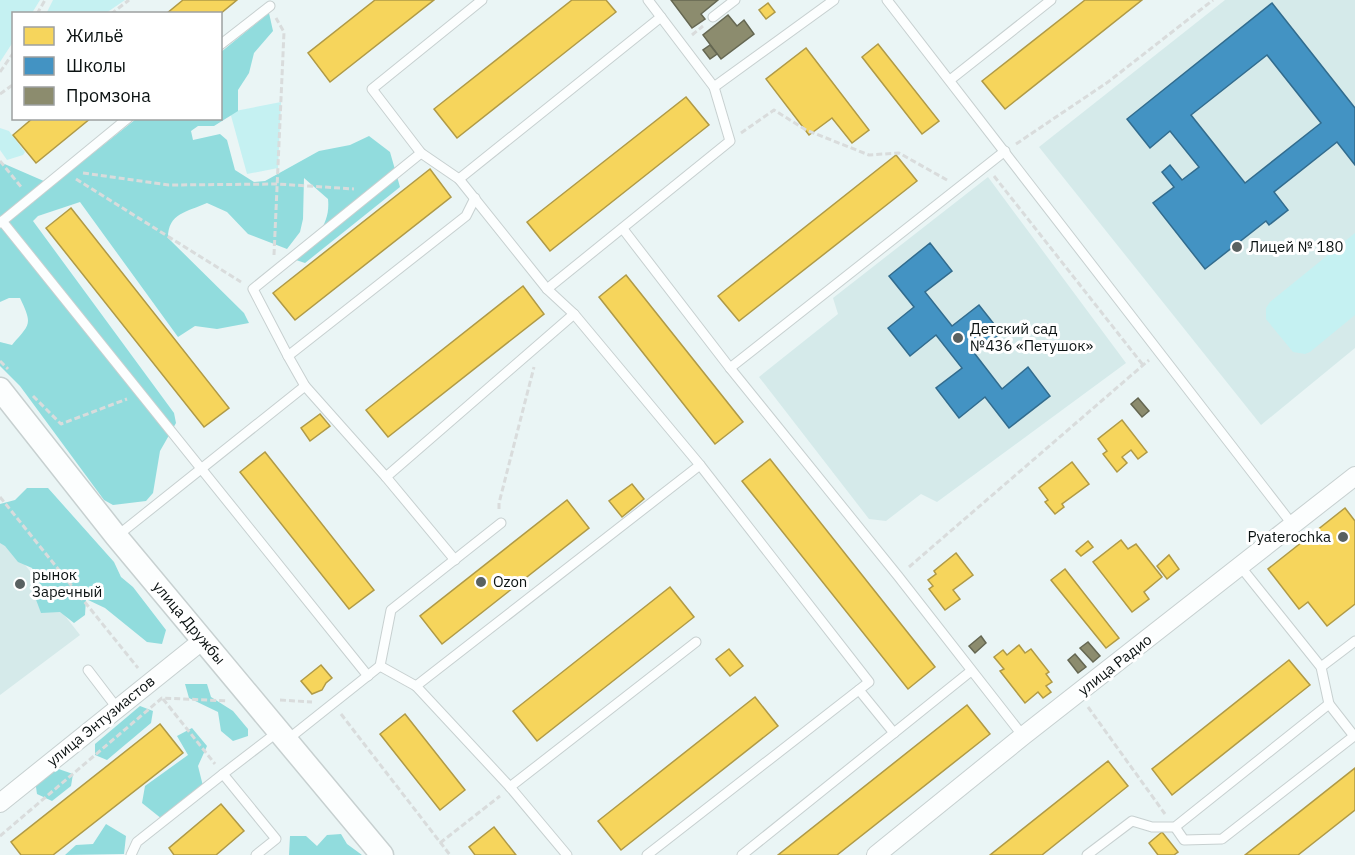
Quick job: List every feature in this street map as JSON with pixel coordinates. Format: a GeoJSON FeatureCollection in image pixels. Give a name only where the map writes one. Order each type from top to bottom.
{"type":"FeatureCollection","features":[{"type":"Feature","properties":{"kind":"street","name":"улица Дружбы"},"geometry":{"type":"LineString","coordinates":[[8,383],[116,536],[382,855]]}},
{"type":"Feature","properties":{"kind":"street","name":"улица Радио"},"geometry":{"type":"LineString","coordinates":[[876,855],[1292,524],[1352,484]]}},
{"type":"Feature","properties":{"kind":"street","name":"улица Энтузиастов"},"geometry":{"type":"LineString","coordinates":[[0,803],[203,640]]}},
{"type":"Feature","properties":{"kind":"lane"},"geometry":{"type":"LineString","coordinates":[[482,0],[372,89],[421,153],[459,179],[547,289],[574,314],[700,465],[869,682],[647,855]]}},
{"type":"Feature","properties":{"kind":"lane"},"geometry":{"type":"LineString","coordinates":[[547,289],[730,141],[714,87],[648,0]]}},
{"type":"Feature","properties":{"kind":"lane"},"geometry":{"type":"LineString","coordinates":[[713,17],[735,0]]}},
{"type":"Feature","properties":{"kind":"lane"},"geometry":{"type":"LineString","coordinates":[[714,87],[834,0]]}},
{"type":"Feature","properties":{"kind":"lane"},"geometry":{"type":"LineString","coordinates":[[901,0],[890,4],[1292,524]]}},
{"type":"Feature","properties":{"kind":"lane"},"geometry":{"type":"LineString","coordinates":[[950,80],[1051,0]]}},
{"type":"Feature","properties":{"kind":"lane"},"geometry":{"type":"LineString","coordinates":[[222,43],[270,6]]}},
{"type":"Feature","properties":{"kind":"lane"},"geometry":{"type":"LineString","coordinates":[[459,179],[661,18]]}},
{"type":"Feature","properties":{"kind":"lane"},"geometry":{"type":"LineString","coordinates":[[126,120],[1,222],[368,676]]}},
{"type":"Feature","properties":{"kind":"lane"},"geometry":{"type":"LineString","coordinates":[[730,368],[1005,151]]}},
{"type":"Feature","properties":{"kind":"lane"},"geometry":{"type":"LineString","coordinates":[[421,153],[253,289],[305,386],[386,477],[455,560]]}},
{"type":"Feature","properties":{"kind":"lane"},"geometry":{"type":"LineString","coordinates":[[288,356],[466,216],[475,198]]}},
{"type":"Feature","properties":{"kind":"lane"},"geometry":{"type":"LineString","coordinates":[[623,229],[730,368],[898,576],[1023,736]]}},
{"type":"Feature","properties":{"kind":"lane"},"geometry":{"type":"LineString","coordinates":[[386,477],[574,314]]}},
{"type":"Feature","properties":{"kind":"lane"},"geometry":{"type":"LineString","coordinates":[[116,536],[305,386]]}},
{"type":"Feature","properties":{"kind":"lane"},"geometry":{"type":"LineString","coordinates":[[416,686],[700,465]]}},
{"type":"Feature","properties":{"kind":"lane"},"geometry":{"type":"LineString","coordinates":[[131,855],[137,842],[223,774],[333,704],[381,666],[391,610],[501,523]]}},
{"type":"Feature","properties":{"kind":"lane"},"geometry":{"type":"LineString","coordinates":[[1175,827],[1184,840],[1222,839],[1354,736],[1329,704],[1321,667],[1240,566]]}},
{"type":"Feature","properties":{"kind":"lane"},"geometry":{"type":"LineString","coordinates":[[1321,667],[1355,641]]}},
{"type":"Feature","properties":{"kind":"lane"},"geometry":{"type":"LineString","coordinates":[[510,787],[696,642]]}},
{"type":"Feature","properties":{"kind":"lane"},"geometry":{"type":"LineString","coordinates":[[381,666],[416,686],[510,787],[567,855]]}},
{"type":"Feature","properties":{"kind":"lane"},"geometry":{"type":"LineString","coordinates":[[88,670],[117,708]]}},
{"type":"Feature","properties":{"kind":"lane"},"geometry":{"type":"LineString","coordinates":[[742,855],[972,671]]}},
{"type":"Feature","properties":{"kind":"lane"},"geometry":{"type":"LineString","coordinates":[[860,690],[894,733]]}},
{"type":"Feature","properties":{"kind":"lane"},"geometry":{"type":"LineString","coordinates":[[1088,855],[1132,821],[1152,827],[1175,827],[1329,704]]}},
{"type":"Feature","properties":{"kind":"lane"},"geometry":{"type":"LineString","coordinates":[[223,774],[276,838],[256,855]]}},
{"type":"Feature","properties":{"kind":"path"},"geometry":{"type":"LineString","coordinates":[[114,12],[129,0]]}},
{"type":"Feature","properties":{"kind":"path"},"geometry":{"type":"LineString","coordinates":[[1005,151],[1108,82],[1213,0]]}},
{"type":"Feature","properties":{"kind":"path"},"geometry":{"type":"LineString","coordinates":[[270,6],[284,32],[273,272]]}},
{"type":"Feature","properties":{"kind":"path"},"geometry":{"type":"LineString","coordinates":[[682,43],[713,17]]}},
{"type":"Feature","properties":{"kind":"path"},"geometry":{"type":"LineString","coordinates":[[0,72],[12,55]]}},
{"type":"Feature","properties":{"kind":"path"},"geometry":{"type":"LineString","coordinates":[[730,141],[774,110],[806,130],[869,155],[899,153],[959,186]]}},
{"type":"Feature","properties":{"kind":"path"},"geometry":{"type":"LineString","coordinates":[[0,161],[30,198]]}},
{"type":"Feature","properties":{"kind":"path"},"geometry":{"type":"LineString","coordinates":[[986,165],[1143,365]]}},
{"type":"Feature","properties":{"kind":"path"},"geometry":{"type":"LineString","coordinates":[[63,170],[169,185],[277,184],[373,191]]}},
{"type":"Feature","properties":{"kind":"path"},"geometry":{"type":"LineString","coordinates":[[63,170],[253,289]]}},
{"type":"Feature","properties":{"kind":"path"},"geometry":{"type":"LineString","coordinates":[[501,523],[499,503],[540,342]]}},
{"type":"Feature","properties":{"kind":"path"},"geometry":{"type":"LineString","coordinates":[[898,576],[1159,351]]}},
{"type":"Feature","properties":{"kind":"path"},"geometry":{"type":"LineString","coordinates":[[0,361],[8,383]]}},
{"type":"Feature","properties":{"kind":"path"},"geometry":{"type":"LineString","coordinates":[[31,393],[61,424],[140,394]]}},
{"type":"Feature","properties":{"kind":"path"},"geometry":{"type":"LineString","coordinates":[[0,497],[223,774]]}},
{"type":"Feature","properties":{"kind":"path"},"geometry":{"type":"LineString","coordinates":[[0,836],[162,698],[237,701],[248,693]]}},
{"type":"Feature","properties":{"kind":"path"},"geometry":{"type":"LineString","coordinates":[[1078,694],[1175,827]]}},
{"type":"Feature","properties":{"kind":"path"},"geometry":{"type":"LineString","coordinates":[[270,699],[333,704],[450,855]]}},
{"type":"Feature","properties":{"kind":"path"},"geometry":{"type":"LineString","coordinates":[[440,843],[510,787]]}},
{"type":"Feature","properties":{"kind":"shaded area"},"geometry":{"type":"Polygon","coordinates":[[[0,0],[40,0],[33,12],[12,12],[12,44],[0,62],[0,0]]]}},
{"type":"Feature","properties":{"kind":"shaded area"},"geometry":{"type":"Polygon","coordinates":[[[53,0],[125,0],[107,12],[47,12],[53,0]]]}},
{"type":"Feature","properties":{"kind":"shaded area","name":"Лицей № 180"},"geometry":{"type":"Polygon","coordinates":[[[1225,0],[1355,0],[1355,348],[1261,425],[1039,147],[1225,0]]]}},
{"type":"Feature","properties":{"kind":"shaded area"},"geometry":{"type":"Polygon","coordinates":[[[269,13],[273,31],[254,53],[249,73],[238,90],[238,111],[214,126],[198,126],[191,131],[193,140],[220,134],[227,140],[235,170],[254,182],[265,181],[319,151],[350,145],[369,136],[390,152],[400,187],[305,263],[296,260],[319,233],[327,218],[328,199],[304,178],[303,219],[300,232],[287,249],[248,234],[227,212],[207,203],[180,214],[171,223],[168,238],[244,313],[249,323],[217,329],[195,326],[178,337],[80,202],[38,216],[33,221],[174,413],[176,423],[160,451],[153,493],[146,501],[113,505],[104,500],[20,386],[0,366],[0,342],[12,345],[26,328],[28,319],[20,298],[9,298],[0,302],[0,162],[53,185],[135,120],[222,120],[222,51],[269,13]]]}},
{"type":"Feature","properties":{"kind":"shaded area"},"geometry":{"type":"Polygon","coordinates":[[[281,102],[278,168],[247,174],[230,112],[281,102]]]}},
{"type":"Feature","properties":{"kind":"shaded area"},"geometry":{"type":"Polygon","coordinates":[[[0,128],[9,131],[25,152],[23,155],[7,160],[0,150],[0,128]]]}},
{"type":"Feature","properties":{"kind":"shaded area","name":"Детский сад №436 «Петушок»"},"geometry":{"type":"Polygon","coordinates":[[[988,177],[1126,363],[937,502],[921,494],[886,521],[869,519],[759,377],[838,314],[833,298],[988,177]]]}},
{"type":"Feature","properties":{"kind":"shaded area"},"geometry":{"type":"Polygon","coordinates":[[[1355,233],[1355,315],[1310,352],[1305,354],[1293,352],[1266,319],[1266,308],[1270,302],[1355,233]]]}},
{"type":"Feature","properties":{"kind":"shaded area"},"geometry":{"type":"Polygon","coordinates":[[[27,488],[48,488],[114,562],[121,577],[133,587],[166,630],[162,644],[147,642],[105,608],[86,599],[85,615],[74,623],[60,612],[41,613],[35,597],[40,584],[32,568],[18,562],[0,543],[0,504],[15,500],[27,488]]]}},
{"type":"Feature","properties":{"kind":"shaded area","name":"рынок Заречный"},"geometry":{"type":"Polygon","coordinates":[[[0,533],[80,635],[0,695],[0,533]]]}},
{"type":"Feature","properties":{"kind":"shaded area"},"geometry":{"type":"Polygon","coordinates":[[[185,684],[207,684],[211,697],[233,711],[248,729],[248,736],[233,741],[221,731],[218,712],[189,698],[185,684]]]}},
{"type":"Feature","properties":{"kind":"shaded area"},"geometry":{"type":"Polygon","coordinates":[[[140,706],[153,711],[151,723],[107,760],[95,755],[95,744],[140,706]]]}},
{"type":"Feature","properties":{"kind":"shaded area"},"geometry":{"type":"Polygon","coordinates":[[[192,728],[207,746],[198,766],[204,790],[167,823],[142,803],[145,786],[188,755],[177,736],[192,728]]]}},
{"type":"Feature","properties":{"kind":"shaded area"},"geometry":{"type":"Polygon","coordinates":[[[50,766],[73,774],[71,786],[52,801],[37,794],[35,780],[50,766]]]}},
{"type":"Feature","properties":{"kind":"shaded area"},"geometry":{"type":"Polygon","coordinates":[[[106,824],[126,836],[124,854],[65,855],[76,845],[93,844],[106,824]]]}},
{"type":"Feature","properties":{"kind":"shaded area"},"geometry":{"type":"Polygon","coordinates":[[[341,834],[347,844],[362,855],[289,855],[290,836],[306,836],[317,846],[327,835],[341,834]]]}},
{"type":"Feature","properties":{"kind":"building: Жильё"},"geometry":{"type":"Polygon","coordinates":[[[183,0],[237,0],[222,12],[168,12],[183,0]]]}},
{"type":"Feature","properties":{"kind":"building: Жильё"},"geometry":{"type":"Polygon","coordinates":[[[375,0],[434,0],[330,82],[308,53],[375,0]]]}},
{"type":"Feature","properties":{"kind":"building: Жильё"},"geometry":{"type":"Polygon","coordinates":[[[572,0],[606,0],[616,12],[457,138],[434,109],[572,0]]]}},
{"type":"Feature","properties":{"kind":"building: Жильё"},"geometry":{"type":"Polygon","coordinates":[[[1085,0],[1142,0],[1005,109],[982,81],[1085,0]]]}},
{"type":"Feature","properties":{"kind":"building: Жильё"},"geometry":{"type":"Polygon","coordinates":[[[768,3],[775,12],[766,19],[759,10],[768,3]]]}},
{"type":"Feature","properties":{"kind":"building: Жильё"},"geometry":{"type":"Polygon","coordinates":[[[878,44],[939,121],[922,134],[862,57],[878,44]]]}},
{"type":"Feature","properties":{"kind":"building: Жильё"},"geometry":{"type":"Polygon","coordinates":[[[806,48],[869,130],[852,143],[832,118],[809,135],[766,79],[806,48]]]}},
{"type":"Feature","properties":{"kind":"building: Жильё"},"geometry":{"type":"Polygon","coordinates":[[[686,97],[709,125],[550,251],[527,222],[686,97]]]}},
{"type":"Feature","properties":{"kind":"building: Жильё"},"geometry":{"type":"Polygon","coordinates":[[[31,120],[89,120],[36,163],[13,135],[31,120]]]}},
{"type":"Feature","properties":{"kind":"building: Жильё"},"geometry":{"type":"Polygon","coordinates":[[[896,155],[917,181],[739,321],[718,296],[896,155]]]}},
{"type":"Feature","properties":{"kind":"building: Жильё"},"geometry":{"type":"Polygon","coordinates":[[[430,169],[451,197],[295,320],[273,293],[430,169]]]}},
{"type":"Feature","properties":{"kind":"building: Жильё"},"geometry":{"type":"Polygon","coordinates":[[[71,208],[229,408],[204,427],[46,228],[71,208]]]}},
{"type":"Feature","properties":{"kind":"building: Жильё"},"geometry":{"type":"Polygon","coordinates":[[[626,275],[743,422],[715,444],[599,297],[626,275]]]}},
{"type":"Feature","properties":{"kind":"building: Жильё"},"geometry":{"type":"Polygon","coordinates":[[[523,286],[544,314],[388,437],[366,410],[523,286]]]}},
{"type":"Feature","properties":{"kind":"building: Жильё"},"geometry":{"type":"Polygon","coordinates":[[[320,414],[330,426],[310,441],[301,428],[320,414]]]}},
{"type":"Feature","properties":{"kind":"building: Жильё"},"geometry":{"type":"Polygon","coordinates":[[[1122,420],[1147,452],[1138,459],[1131,450],[1122,457],[1127,463],[1117,472],[1103,454],[1107,451],[1098,439],[1122,420]]]}},
{"type":"Feature","properties":{"kind":"building: Жильё"},"geometry":{"type":"Polygon","coordinates":[[[265,452],[374,590],[349,609],[240,472],[265,452]]]}},
{"type":"Feature","properties":{"kind":"building: Жильё"},"geometry":{"type":"Polygon","coordinates":[[[770,459],[935,667],[908,689],[742,481],[770,459]]]}},
{"type":"Feature","properties":{"kind":"building: Жильё"},"geometry":{"type":"Polygon","coordinates":[[[1072,462],[1089,484],[1062,504],[1064,507],[1055,514],[1045,502],[1048,500],[1039,488],[1072,462]]]}},
{"type":"Feature","properties":{"kind":"building: Жильё"},"geometry":{"type":"Polygon","coordinates":[[[632,484],[644,499],[622,517],[609,501],[632,484]]]}},
{"type":"Feature","properties":{"kind":"building: Жильё"},"geometry":{"type":"Polygon","coordinates":[[[567,500],[589,528],[442,644],[420,616],[567,500]]]}},
{"type":"Feature","properties":{"kind":"building: Жильё"},"geometry":{"type":"Polygon","coordinates":[[[1345,508],[1355,521],[1355,604],[1327,626],[1308,602],[1299,609],[1268,569],[1345,508]]]}},
{"type":"Feature","properties":{"kind":"building: Жильё"},"geometry":{"type":"Polygon","coordinates":[[[1121,540],[1128,549],[1136,544],[1162,577],[1144,592],[1149,599],[1132,612],[1093,562],[1121,540]]]}},
{"type":"Feature","properties":{"kind":"building: Жильё"},"geometry":{"type":"Polygon","coordinates":[[[1088,541],[1093,547],[1081,556],[1076,551],[1088,541]]]}},
{"type":"Feature","properties":{"kind":"building: Жильё"},"geometry":{"type":"Polygon","coordinates":[[[956,553],[973,575],[953,590],[960,599],[945,610],[929,589],[933,586],[928,580],[936,574],[934,571],[956,553]]]}},
{"type":"Feature","properties":{"kind":"building: Жильё"},"geometry":{"type":"Polygon","coordinates":[[[1169,555],[1179,569],[1167,579],[1157,566],[1169,555]]]}},
{"type":"Feature","properties":{"kind":"building: Жильё"},"geometry":{"type":"Polygon","coordinates":[[[1065,569],[1119,638],[1106,648],[1051,580],[1065,569]]]}},
{"type":"Feature","properties":{"kind":"building: Жильё"},"geometry":{"type":"Polygon","coordinates":[[[670,587],[694,617],[537,741],[513,711],[670,587]]]}},
{"type":"Feature","properties":{"kind":"building: Жильё"},"geometry":{"type":"Polygon","coordinates":[[[1019,645],[1025,653],[1031,649],[1049,672],[1046,674],[1052,682],[1046,686],[1051,692],[1043,698],[1038,692],[1025,703],[1000,671],[1004,669],[994,657],[1003,650],[1007,655],[1019,645]]]}},
{"type":"Feature","properties":{"kind":"building: Жильё"},"geometry":{"type":"Polygon","coordinates":[[[729,649],[743,666],[730,676],[716,659],[729,649]]]}},
{"type":"Feature","properties":{"kind":"building: Жильё"},"geometry":{"type":"Polygon","coordinates":[[[1289,660],[1310,685],[1172,795],[1152,769],[1289,660]]]}},
{"type":"Feature","properties":{"kind":"building: Жильё"},"geometry":{"type":"Polygon","coordinates":[[[321,665],[332,678],[322,690],[312,694],[301,681],[321,665]]]}},
{"type":"Feature","properties":{"kind":"building: Жильё"},"geometry":{"type":"Polygon","coordinates":[[[755,697],[778,726],[621,850],[598,821],[755,697]]]}},
{"type":"Feature","properties":{"kind":"building: Жильё"},"geometry":{"type":"Polygon","coordinates":[[[967,705],[990,734],[837,855],[778,855],[967,705]]]}},
{"type":"Feature","properties":{"kind":"building: Жильё"},"geometry":{"type":"Polygon","coordinates":[[[405,714],[465,790],[440,810],[380,734],[405,714]]]}},
{"type":"Feature","properties":{"kind":"building: Жильё"},"geometry":{"type":"Polygon","coordinates":[[[160,724],[183,753],[53,855],[21,855],[11,842],[160,724]]]}},
{"type":"Feature","properties":{"kind":"building: Жильё"},"geometry":{"type":"Polygon","coordinates":[[[1108,761],[1128,786],[1042,855],[990,855],[1108,761]]]}},
{"type":"Feature","properties":{"kind":"building: Жильё"},"geometry":{"type":"Polygon","coordinates":[[[1355,768],[1355,810],[1298,855],[1245,855],[1355,768]]]}},
{"type":"Feature","properties":{"kind":"building: Жильё"},"geometry":{"type":"Polygon","coordinates":[[[221,804],[244,831],[216,855],[174,855],[169,848],[221,804]]]}},
{"type":"Feature","properties":{"kind":"building: Жильё"},"geometry":{"type":"Polygon","coordinates":[[[494,827],[516,855],[475,855],[469,847],[494,827]]]}},
{"type":"Feature","properties":{"kind":"building: Жильё"},"geometry":{"type":"Polygon","coordinates":[[[1162,832],[1178,852],[1174,855],[1158,855],[1149,843],[1162,832]]]}},
{"type":"Feature","properties":{"kind":"building: Школы"},"geometry":{"type":"Polygon","coordinates":[[[1272,3],[1355,108],[1355,165],[1337,142],[1274,192],[1288,210],[1269,225],[1266,221],[1205,269],[1153,203],[1174,187],[1162,172],[1170,165],[1182,180],[1199,167],[1170,131],[1150,148],[1127,119],[1272,3]],[[1267,55],[1191,115],[1245,183],[1321,123],[1267,55]]]}},
{"type":"Feature","properties":{"kind":"building: Школы"},"geometry":{"type":"Polygon","coordinates":[[[930,243],[952,271],[925,292],[952,326],[979,305],[1001,333],[975,354],[1002,389],[1028,367],[1050,396],[1009,428],[985,397],[959,418],[936,388],[962,368],[936,335],[910,356],[888,328],[914,307],[889,276],[930,243]]]}},
{"type":"Feature","properties":{"kind":"building: Промзона"},"geometry":{"type":"Polygon","coordinates":[[[671,0],[718,0],[701,14],[705,19],[692,28],[671,0]]]}},
{"type":"Feature","properties":{"kind":"building: Промзона"},"geometry":{"type":"Polygon","coordinates":[[[728,15],[737,26],[744,20],[754,34],[721,59],[703,35],[728,15]]]}},
{"type":"Feature","properties":{"kind":"building: Промзона"},"geometry":{"type":"Polygon","coordinates":[[[710,45],[717,54],[710,59],[703,50],[710,45]]]}},
{"type":"Feature","properties":{"kind":"building: Промзона"},"geometry":{"type":"Polygon","coordinates":[[[1138,398],[1149,411],[1142,417],[1131,404],[1138,398]]]}},
{"type":"Feature","properties":{"kind":"building: Промзона"},"geometry":{"type":"Polygon","coordinates":[[[981,636],[986,643],[975,653],[969,646],[981,636]]]}},
{"type":"Feature","properties":{"kind":"building: Промзона"},"geometry":{"type":"Polygon","coordinates":[[[1088,642],[1100,656],[1093,662],[1080,648],[1088,642]]]}},
{"type":"Feature","properties":{"kind":"building: Промзона"},"geometry":{"type":"Polygon","coordinates":[[[1075,654],[1086,667],[1078,673],[1068,660],[1075,654]]]}},
{"type":"Feature","properties":{"kind":"place","name":"Лицей № 180"},"geometry":{"type":"Point","coordinates":[1237,247]}},
{"type":"Feature","properties":{"kind":"place","name":"Детский сад №436 «Петушок»"},"geometry":{"type":"Point","coordinates":[958,338]}},
{"type":"Feature","properties":{"kind":"place","name":"Pyaterochka"},"geometry":{"type":"Point","coordinates":[1343,537]}},
{"type":"Feature","properties":{"kind":"place","name":"Ozon"},"geometry":{"type":"Point","coordinates":[481,582]}},
{"type":"Feature","properties":{"kind":"place","name":"рынок Заречный"},"geometry":{"type":"Point","coordinates":[20,584]}}]}
